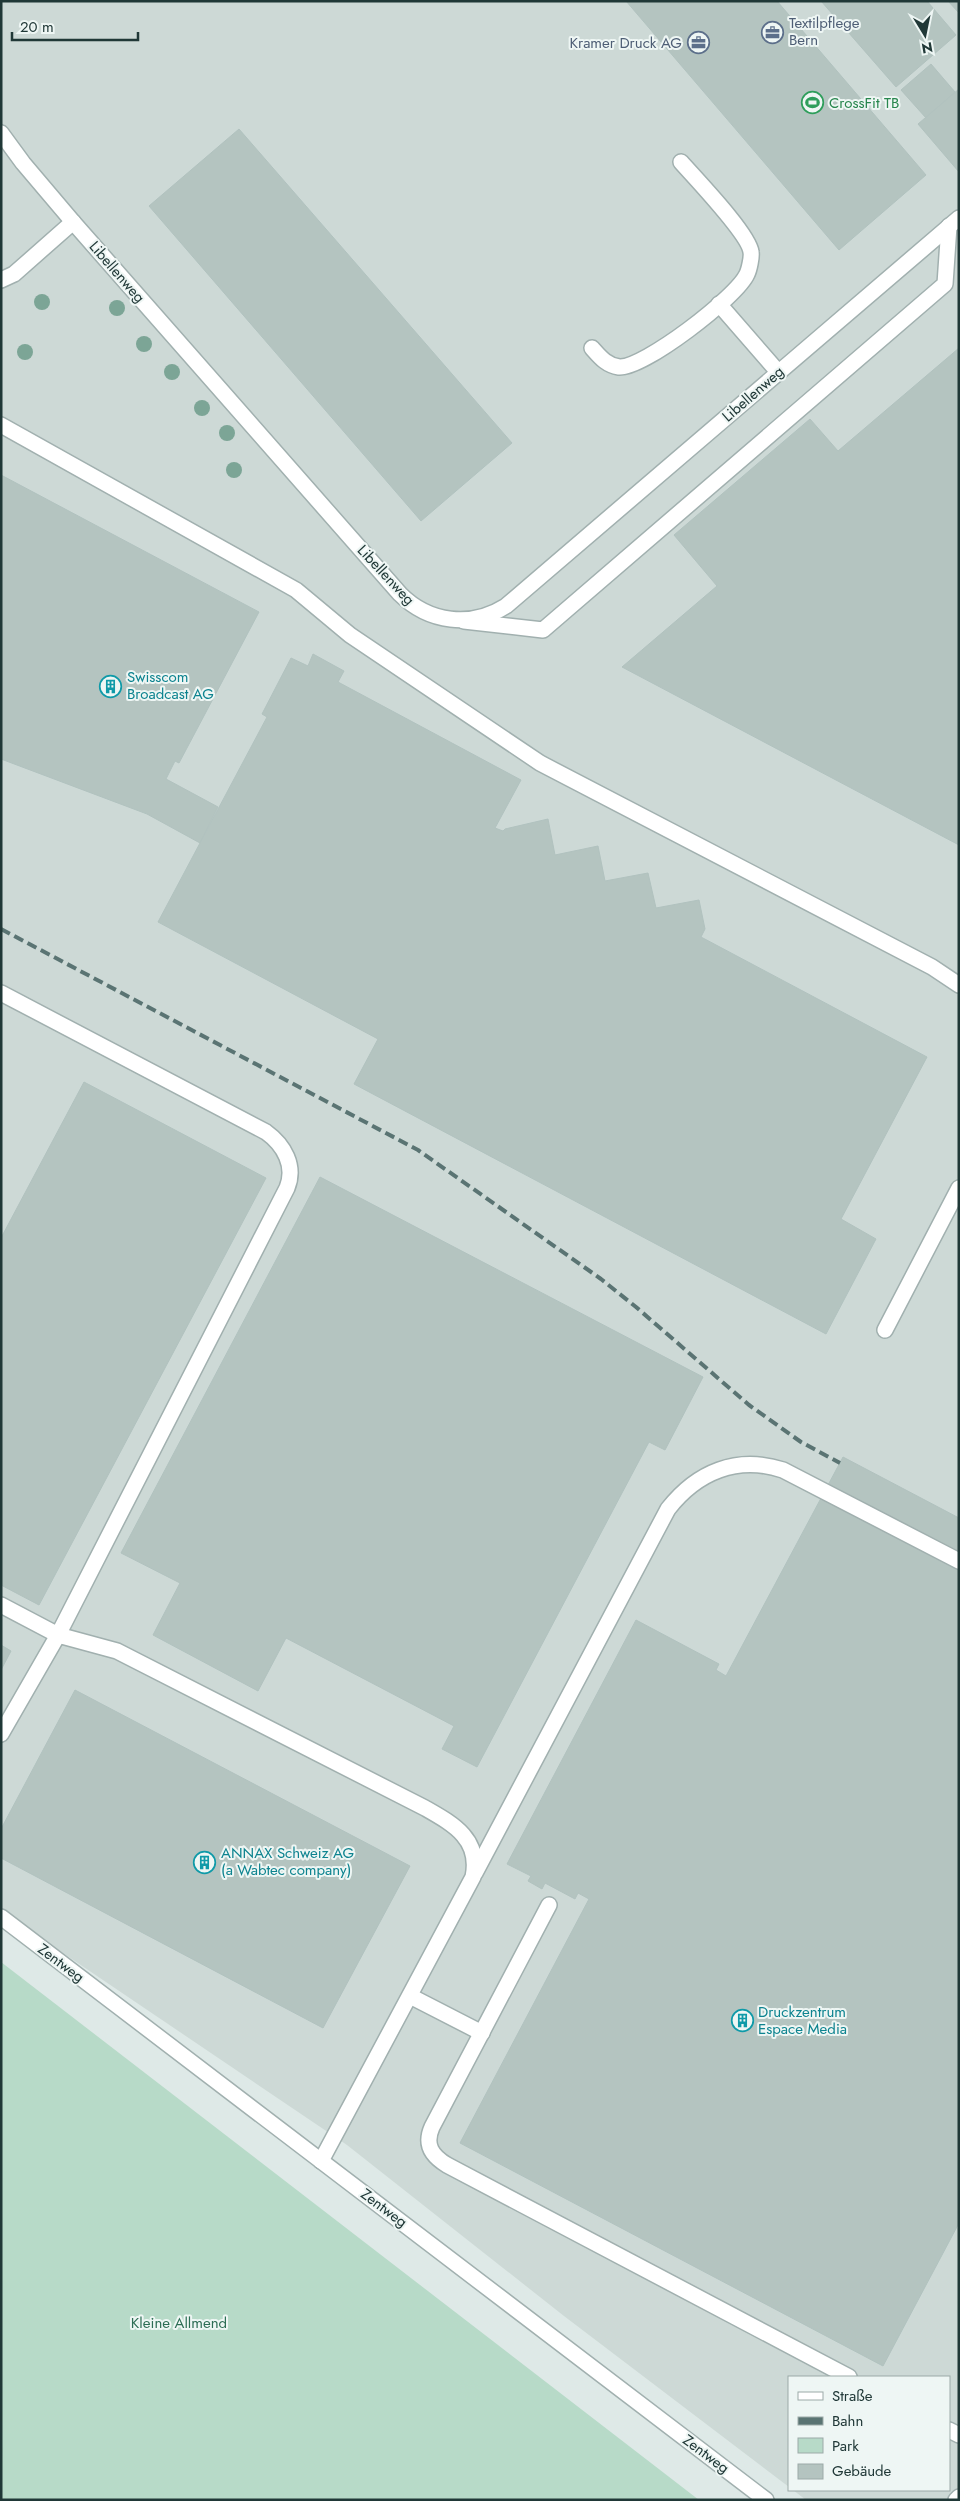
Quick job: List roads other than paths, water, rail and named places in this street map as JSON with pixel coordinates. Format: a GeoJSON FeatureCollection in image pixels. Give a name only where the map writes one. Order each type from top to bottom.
{"type":"FeatureCollection","features":[{"type":"Feature","properties":{"kind":"street","name":"Libellenweg"},"geometry":{"type":"LineString","coordinates":[[1,133],[23,163],[73,222],[400,594],[417,608],[429,614],[453,620],[477,619],[506,606],[954,222]]}},
{"type":"Feature","properties":{"kind":"street"},"geometry":{"type":"LineString","coordinates":[[592,348],[604,362],[620,367],[640,362],[670,344],[719,304],[737,288],[747,274],[751,252],[741,233],[681,162]]}},
{"type":"Feature","properties":{"kind":"street"},"geometry":{"type":"LineString","coordinates":[[1,280],[14,274],[73,222]]}},
{"type":"Feature","properties":{"kind":"street"},"geometry":{"type":"LineString","coordinates":[[453,620],[542,630],[944,284],[954,222]]}},
{"type":"Feature","properties":{"kind":"street"},"geometry":{"type":"LineString","coordinates":[[719,304],[779,372]]}},
{"type":"Feature","properties":{"kind":"street"},"geometry":{"type":"LineString","coordinates":[[1,425],[296,590],[350,635],[540,763],[932,967],[959,985]]}},
{"type":"Feature","properties":{"kind":"street"},"geometry":{"type":"LineString","coordinates":[[1,993],[266,1132],[281,1145],[290,1170],[287,1188],[58,1635],[1,1734]]}},
{"type":"Feature","properties":{"kind":"street"},"geometry":{"type":"LineString","coordinates":[[885,1330],[959,1188]]}},
{"type":"Feature","properties":{"kind":"street"},"geometry":{"type":"LineString","coordinates":[[321,2161],[668,1509],[681,1493],[699,1478],[732,1465],[754,1464],[783,1470],[959,1561]]}},
{"type":"Feature","properties":{"kind":"street"},"geometry":{"type":"LineString","coordinates":[[1,1605],[58,1635],[117,1651],[445,1820],[466,1837],[473,1852],[476,1865],[473,1877]]}},
{"type":"Feature","properties":{"kind":"street"},"geometry":{"type":"LineString","coordinates":[[549,1906],[429,2132],[428,2143],[435,2158],[847,2376]]}},
{"type":"Feature","properties":{"kind":"street","name":"Zentweg"},"geometry":{"type":"LineString","coordinates":[[1,1917],[766,2500]]}},
{"type":"Feature","properties":{"kind":"street"},"geometry":{"type":"LineString","coordinates":[[410,1996],[482,2033]]}},
{"type":"Feature","properties":{"kind":"railway"},"geometry":{"type":"LineString","coordinates":[[1,929],[418,1150],[601,1279],[749,1405],[801,1442],[840,1463]]}},
{"type":"Feature","properties":{"kind":"place","name":"Textilpflege Bern"},"geometry":{"type":"Point","coordinates":[773,32]}},
{"type":"Feature","properties":{"kind":"place","name":"Kramer Druck AG"},"geometry":{"type":"Point","coordinates":[698,43]}},
{"type":"Feature","properties":{"kind":"place","name":"CrossFit TB"},"geometry":{"type":"Point","coordinates":[813,103]}},
{"type":"Feature","properties":{"kind":"place","name":"Swisscom Broadcast AG"},"geometry":{"type":"Point","coordinates":[111,686]}},
{"type":"Feature","properties":{"kind":"place","name":"ANNAX Schweiz AG (a Wabtec company)"},"geometry":{"type":"Point","coordinates":[205,1862]}},
{"type":"Feature","properties":{"kind":"place","name":"Druckzentrum Espace Media"},"geometry":{"type":"Point","coordinates":[742,2021]}},
{"type":"Feature","properties":{"kind":"park label","name":"Kleine Allmend"},"geometry":{"type":"Point","coordinates":[179,2323]}}]}
